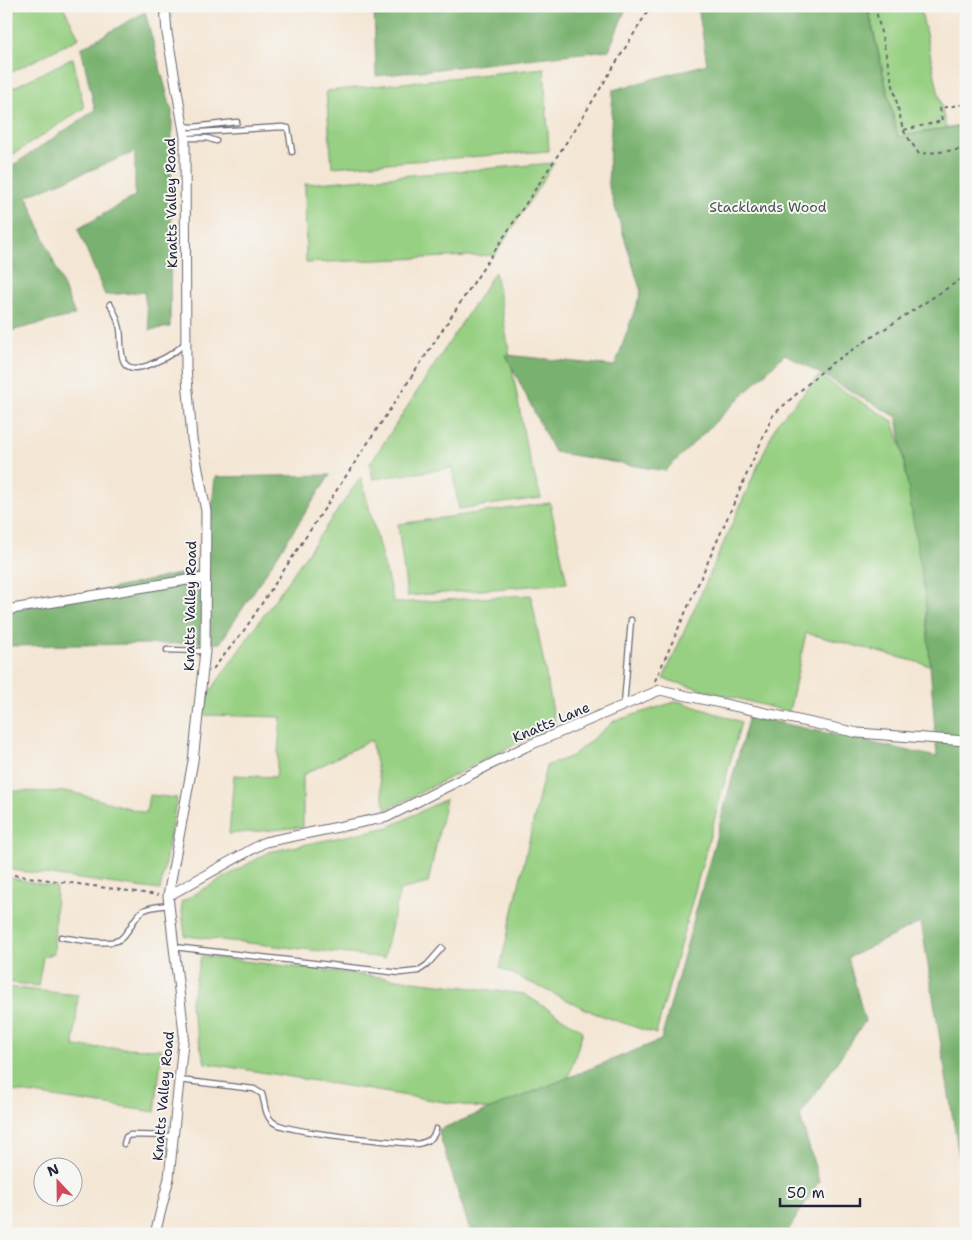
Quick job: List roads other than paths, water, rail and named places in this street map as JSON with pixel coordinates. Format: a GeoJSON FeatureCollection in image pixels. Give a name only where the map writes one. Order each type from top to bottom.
{"type":"FeatureCollection","features":[{"type":"Feature","properties":{"kind":"street","name":"Knatts Valley Road"},"geometry":{"type":"LineString","coordinates":[[155,1234],[169,1178],[184,1033],[169,900],[193,761],[205,651],[206,511],[192,439],[186,367],[184,132],[167,33],[165,6]]}},
{"type":"Feature","properties":{"kind":"street"},"geometry":{"type":"LineString","coordinates":[[6,610],[205,578]]}},
{"type":"Feature","properties":{"kind":"street","name":"Knatts Lane"},"geometry":{"type":"LineString","coordinates":[[169,900],[265,842],[387,817],[525,747],[660,690],[858,733],[966,741]]}},
{"type":"Feature","properties":{"kind":"lane"},"geometry":{"type":"LineString","coordinates":[[184,132],[193,127],[238,122]]}},
{"type":"Feature","properties":{"kind":"lane"},"geometry":{"type":"LineString","coordinates":[[184,132],[288,128],[292,152]]}},
{"type":"Feature","properties":{"kind":"lane"},"geometry":{"type":"LineString","coordinates":[[184,132],[216,141]]}},
{"type":"Feature","properties":{"kind":"lane"},"geometry":{"type":"LineString","coordinates":[[110,304],[118,321],[120,353],[126,366],[133,368],[146,366],[165,359],[177,352],[186,342]]}},
{"type":"Feature","properties":{"kind":"lane"},"geometry":{"type":"LineString","coordinates":[[624,705],[631,620]]}},
{"type":"Feature","properties":{"kind":"lane"},"geometry":{"type":"LineString","coordinates":[[167,650],[205,651]]}},
{"type":"Feature","properties":{"kind":"lane"},"geometry":{"type":"LineString","coordinates":[[61,937],[107,942],[118,941],[125,935],[137,914],[149,907],[169,900]]}},
{"type":"Feature","properties":{"kind":"lane"},"geometry":{"type":"LineString","coordinates":[[174,948],[400,973],[418,971],[427,965],[442,948]]}},
{"type":"Feature","properties":{"kind":"lane"},"geometry":{"type":"LineString","coordinates":[[179,1080],[254,1089],[262,1094],[268,1117],[274,1123],[308,1131],[417,1144],[431,1139],[435,1135],[436,1129]]}},
{"type":"Feature","properties":{"kind":"lane"},"geometry":{"type":"LineString","coordinates":[[124,1144],[130,1134],[173,1136]]}},
{"type":"Feature","properties":{"kind":"park label","name":"Stacklands Wood"},"geometry":{"type":"Point","coordinates":[768,207]}}]}
